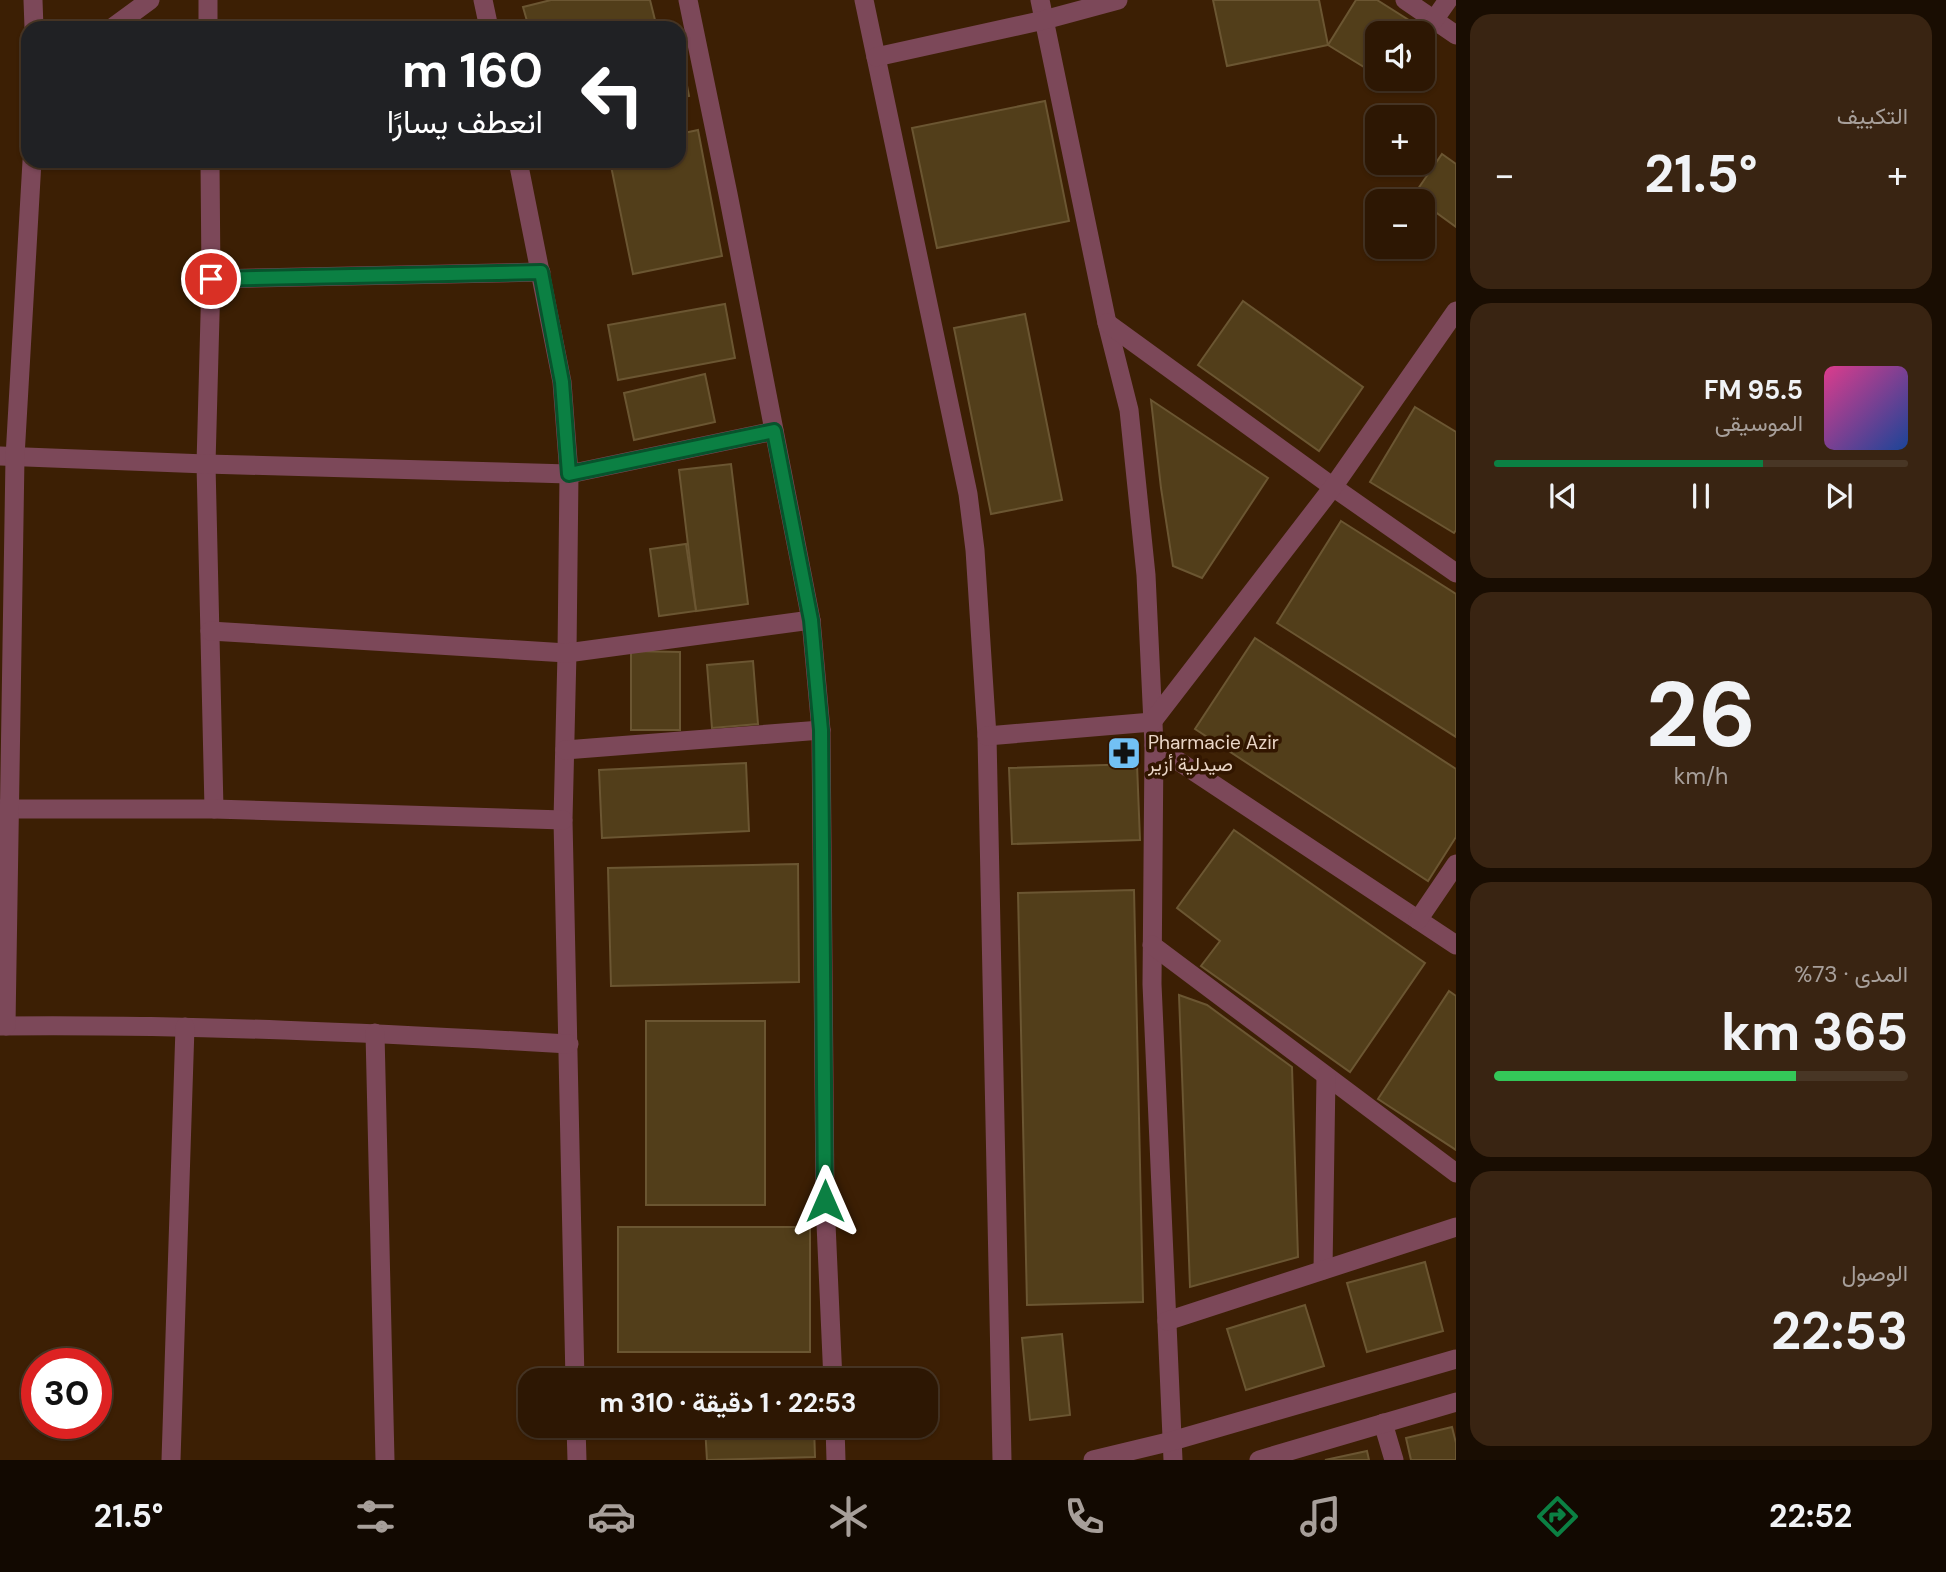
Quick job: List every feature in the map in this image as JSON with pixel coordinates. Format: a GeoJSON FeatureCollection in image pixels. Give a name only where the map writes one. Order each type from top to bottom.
{"type":"FeatureCollection","features":[{"type":"Feature","properties":{"kind":"street"},"geometry":{"type":"LineString","coordinates":[[33,0],[34,21]]}},
{"type":"Feature","properties":{"kind":"street"},"geometry":{"type":"LineString","coordinates":[[122,21],[150,0]]}},
{"type":"Feature","properties":{"kind":"street"},"geometry":{"type":"LineString","coordinates":[[208,0],[208,21]]}},
{"type":"Feature","properties":{"kind":"street"},"geometry":{"type":"LineString","coordinates":[[483,0],[488,21]]}},
{"type":"Feature","properties":{"kind":"street"},"geometry":{"type":"LineString","coordinates":[[688,0],[811,620],[821,730],[825,1201],[832,1368]]}},
{"type":"Feature","properties":{"kind":"street"},"geometry":{"type":"LineString","coordinates":[[864,0],[968,494],[975,550],[987,736],[1002,1460]]}},
{"type":"Feature","properties":{"kind":"street"},"geometry":{"type":"LineString","coordinates":[[1040,0],[1107,323],[1129,410],[1146,575],[1154,745],[1152,984],[1172,1451]]}},
{"type":"Feature","properties":{"kind":"street"},"geometry":{"type":"LineString","coordinates":[[876,57],[1044,20],[1118,0]]}},
{"type":"Feature","properties":{"kind":"street"},"geometry":{"type":"LineString","coordinates":[[1405,0],[1456,36]]}},
{"type":"Feature","properties":{"kind":"street"},"geometry":{"type":"LineString","coordinates":[[1434,20],[1448,0]]}},
{"type":"Feature","properties":{"kind":"street"},"geometry":{"type":"LineString","coordinates":[[31,168],[7,457],[3,1026],[185,1027],[375,1033],[569,1044]]}},
{"type":"Feature","properties":{"kind":"street"},"geometry":{"type":"LineString","coordinates":[[209,168],[211,279],[206,464],[214,809]]}},
{"type":"Feature","properties":{"kind":"street"},"geometry":{"type":"LineString","coordinates":[[519,168],[562,382],[569,474],[563,820],[575,1368]]}},
{"type":"Feature","properties":{"kind":"street"},"geometry":{"type":"LineString","coordinates":[[211,279],[541,272]]}},
{"type":"Feature","properties":{"kind":"street"},"geometry":{"type":"LineString","coordinates":[[987,736],[1152,722],[1333,487],[1456,311]]}},
{"type":"Feature","properties":{"kind":"street"},"geometry":{"type":"LineString","coordinates":[[1107,323],[1456,573]]}},
{"type":"Feature","properties":{"kind":"street"},"geometry":{"type":"LineString","coordinates":[[7,457],[569,474],[774,431]]}},
{"type":"Feature","properties":{"kind":"street"},"geometry":{"type":"LineString","coordinates":[[209,631],[567,653],[811,620]]}},
{"type":"Feature","properties":{"kind":"street"},"geometry":{"type":"LineString","coordinates":[[565,750],[821,730]]}},
{"type":"Feature","properties":{"kind":"street"},"geometry":{"type":"LineString","coordinates":[[1154,745],[1456,945]]}},
{"type":"Feature","properties":{"kind":"street"},"geometry":{"type":"LineString","coordinates":[[5,809],[214,809],[563,820]]}},
{"type":"Feature","properties":{"kind":"street"},"geometry":{"type":"LineString","coordinates":[[1418,920],[1456,864]]}},
{"type":"Feature","properties":{"kind":"street"},"geometry":{"type":"LineString","coordinates":[[1152,945],[1456,1173]]}},
{"type":"Feature","properties":{"kind":"street"},"geometry":{"type":"LineString","coordinates":[[171,1460],[185,1027]]}},
{"type":"Feature","properties":{"kind":"street"},"geometry":{"type":"LineString","coordinates":[[375,1033],[385,1460]]}},
{"type":"Feature","properties":{"kind":"street"},"geometry":{"type":"LineString","coordinates":[[1323,1270],[1326,1076]]}},
{"type":"Feature","properties":{"kind":"street"},"geometry":{"type":"LineString","coordinates":[[1167,1321],[1456,1227]]}},
{"type":"Feature","properties":{"kind":"street"},"geometry":{"type":"LineString","coordinates":[[1093,1460],[1172,1451],[1456,1359]]}},
{"type":"Feature","properties":{"kind":"street"},"geometry":{"type":"LineString","coordinates":[[1259,1460],[1456,1402]]}},
{"type":"Feature","properties":{"kind":"street"},"geometry":{"type":"LineString","coordinates":[[1383,1423],[1394,1460]]}},
{"type":"Feature","properties":{"kind":"street"},"geometry":{"type":"LineString","coordinates":[[576,1438],[577,1460]]}},
{"type":"Feature","properties":{"kind":"street"},"geometry":{"type":"LineString","coordinates":[[835,1438],[836,1460]]}},
{"type":"Feature","properties":{"kind":"building"},"geometry":{"type":"Polygon","coordinates":[[[551,0],[650,0],[655,21],[527,21],[523,7],[551,0]]]}},
{"type":"Feature","properties":{"kind":"building"},"geometry":{"type":"Polygon","coordinates":[[[1213,0],[1319,0],[1328,45],[1227,66],[1213,0]]]}},
{"type":"Feature","properties":{"kind":"building"},"geometry":{"type":"Polygon","coordinates":[[[1356,0],[1377,0],[1410,21],[1365,21],[1365,68],[1328,45],[1356,0]]]}},
{"type":"Feature","properties":{"kind":"building"},"geometry":{"type":"Polygon","coordinates":[[[1045,101],[1069,221],[937,248],[912,128],[1045,101]]]}},
{"type":"Feature","properties":{"kind":"building"},"geometry":{"type":"Polygon","coordinates":[[[698,130],[722,256],[633,274],[611,168],[686,168],[686,133],[698,130]]]}},
{"type":"Feature","properties":{"kind":"building"},"geometry":{"type":"Polygon","coordinates":[[[1442,154],[1456,164],[1456,227],[1435,212],[1435,189],[1418,189],[1428,175],[1435,175],[1435,164],[1442,154]]]}},
{"type":"Feature","properties":{"kind":"building"},"geometry":{"type":"Polygon","coordinates":[[[1243,301],[1363,387],[1319,451],[1198,365],[1243,301]]]}},
{"type":"Feature","properties":{"kind":"building"},"geometry":{"type":"Polygon","coordinates":[[[725,304],[735,358],[618,380],[608,325],[725,304]]]}},
{"type":"Feature","properties":{"kind":"building"},"geometry":{"type":"Polygon","coordinates":[[[1025,314],[1062,500],[991,514],[954,328],[1025,314]]]}},
{"type":"Feature","properties":{"kind":"building"},"geometry":{"type":"Polygon","coordinates":[[[705,374],[715,422],[634,440],[624,393],[705,374]]]}},
{"type":"Feature","properties":{"kind":"building"},"geometry":{"type":"Polygon","coordinates":[[[1151,400],[1268,478],[1202,578],[1173,566],[1151,400]]]}},
{"type":"Feature","properties":{"kind":"building"},"geometry":{"type":"Polygon","coordinates":[[[1415,407],[1456,432],[1454,533],[1370,482],[1415,407]]]}},
{"type":"Feature","properties":{"kind":"building"},"geometry":{"type":"Polygon","coordinates":[[[731,464],[748,604],[696,611],[679,470],[731,464]]]}},
{"type":"Feature","properties":{"kind":"building"},"geometry":{"type":"Polygon","coordinates":[[[1341,521],[1456,594],[1456,737],[1277,623],[1341,521]]]}},
{"type":"Feature","properties":{"kind":"building"},"geometry":{"type":"Polygon","coordinates":[[[686,544],[696,611],[659,616],[650,549],[686,544]]]}},
{"type":"Feature","properties":{"kind":"building"},"geometry":{"type":"Polygon","coordinates":[[[1255,638],[1456,769],[1456,837],[1428,881],[1195,729],[1255,638]]]}},
{"type":"Feature","properties":{"kind":"building"},"geometry":{"type":"Polygon","coordinates":[[[631,651],[680,652],[680,730],[631,730],[631,651]]]}},
{"type":"Feature","properties":{"kind":"building"},"geometry":{"type":"Polygon","coordinates":[[[753,661],[758,724],[712,728],[707,665],[753,661]]]}},
{"type":"Feature","properties":{"kind":"building"},"geometry":{"type":"Polygon","coordinates":[[[746,763],[749,831],[602,838],[599,770],[746,763]]]}},
{"type":"Feature","properties":{"kind":"building"},"geometry":{"type":"Polygon","coordinates":[[[1137,764],[1140,840],[1012,844],[1009,768],[1137,764]]]}},
{"type":"Feature","properties":{"kind":"building"},"geometry":{"type":"Polygon","coordinates":[[[1234,830],[1425,963],[1350,1072],[1201,966],[1220,941],[1177,908],[1234,830]]]}},
{"type":"Feature","properties":{"kind":"building"},"geometry":{"type":"Polygon","coordinates":[[[798,864],[799,982],[611,986],[608,868],[798,864]]]}},
{"type":"Feature","properties":{"kind":"building"},"geometry":{"type":"Polygon","coordinates":[[[1134,890],[1143,1302],[1027,1305],[1018,893],[1134,890]]]}},
{"type":"Feature","properties":{"kind":"building"},"geometry":{"type":"Polygon","coordinates":[[[1449,991],[1456,996],[1456,1150],[1378,1099],[1449,991]]]}},
{"type":"Feature","properties":{"kind":"building"},"geometry":{"type":"Polygon","coordinates":[[[1179,995],[1207,1005],[1292,1067],[1298,1257],[1190,1287],[1179,995]]]}},
{"type":"Feature","properties":{"kind":"building"},"geometry":{"type":"Polygon","coordinates":[[[646,1021],[765,1021],[765,1205],[646,1205],[646,1021]]]}},
{"type":"Feature","properties":{"kind":"building"},"geometry":{"type":"Polygon","coordinates":[[[618,1227],[810,1227],[810,1352],[618,1352],[618,1227]]]}},
{"type":"Feature","properties":{"kind":"building"},"geometry":{"type":"Polygon","coordinates":[[[1425,1262],[1443,1331],[1367,1352],[1347,1283],[1425,1262]]]}},
{"type":"Feature","properties":{"kind":"building"},"geometry":{"type":"Polygon","coordinates":[[[1305,1305],[1324,1366],[1246,1390],[1227,1329],[1305,1305]]]}},
{"type":"Feature","properties":{"kind":"building"},"geometry":{"type":"Polygon","coordinates":[[[1062,1334],[1070,1415],[1030,1420],[1022,1338],[1062,1334]]]}},
{"type":"Feature","properties":{"kind":"building"},"geometry":{"type":"Polygon","coordinates":[[[1452,1427],[1456,1460],[1411,1460],[1406,1438],[1452,1427]]]}},
{"type":"Feature","properties":{"kind":"building"},"geometry":{"type":"Polygon","coordinates":[[[706,1438],[814,1438],[815,1457],[707,1460],[706,1438]]]}},
{"type":"Feature","properties":{"kind":"building"},"geometry":{"type":"Polygon","coordinates":[[[1367,1451],[1369,1460],[1325,1460],[1367,1451]]]}},
{"type":"Feature","properties":{"kind":"place","name":"Pharmacie Azir صيدلية أزير"},"geometry":{"type":"Point","coordinates":[1124,753]}},
{"type":"Feature","properties":{"kind":"route"},"geometry":{"type":"LineString","coordinates":[[211,279],[541,272],[562,382],[569,474],[774,431],[811,620],[821,730],[825,1201]]}}]}
